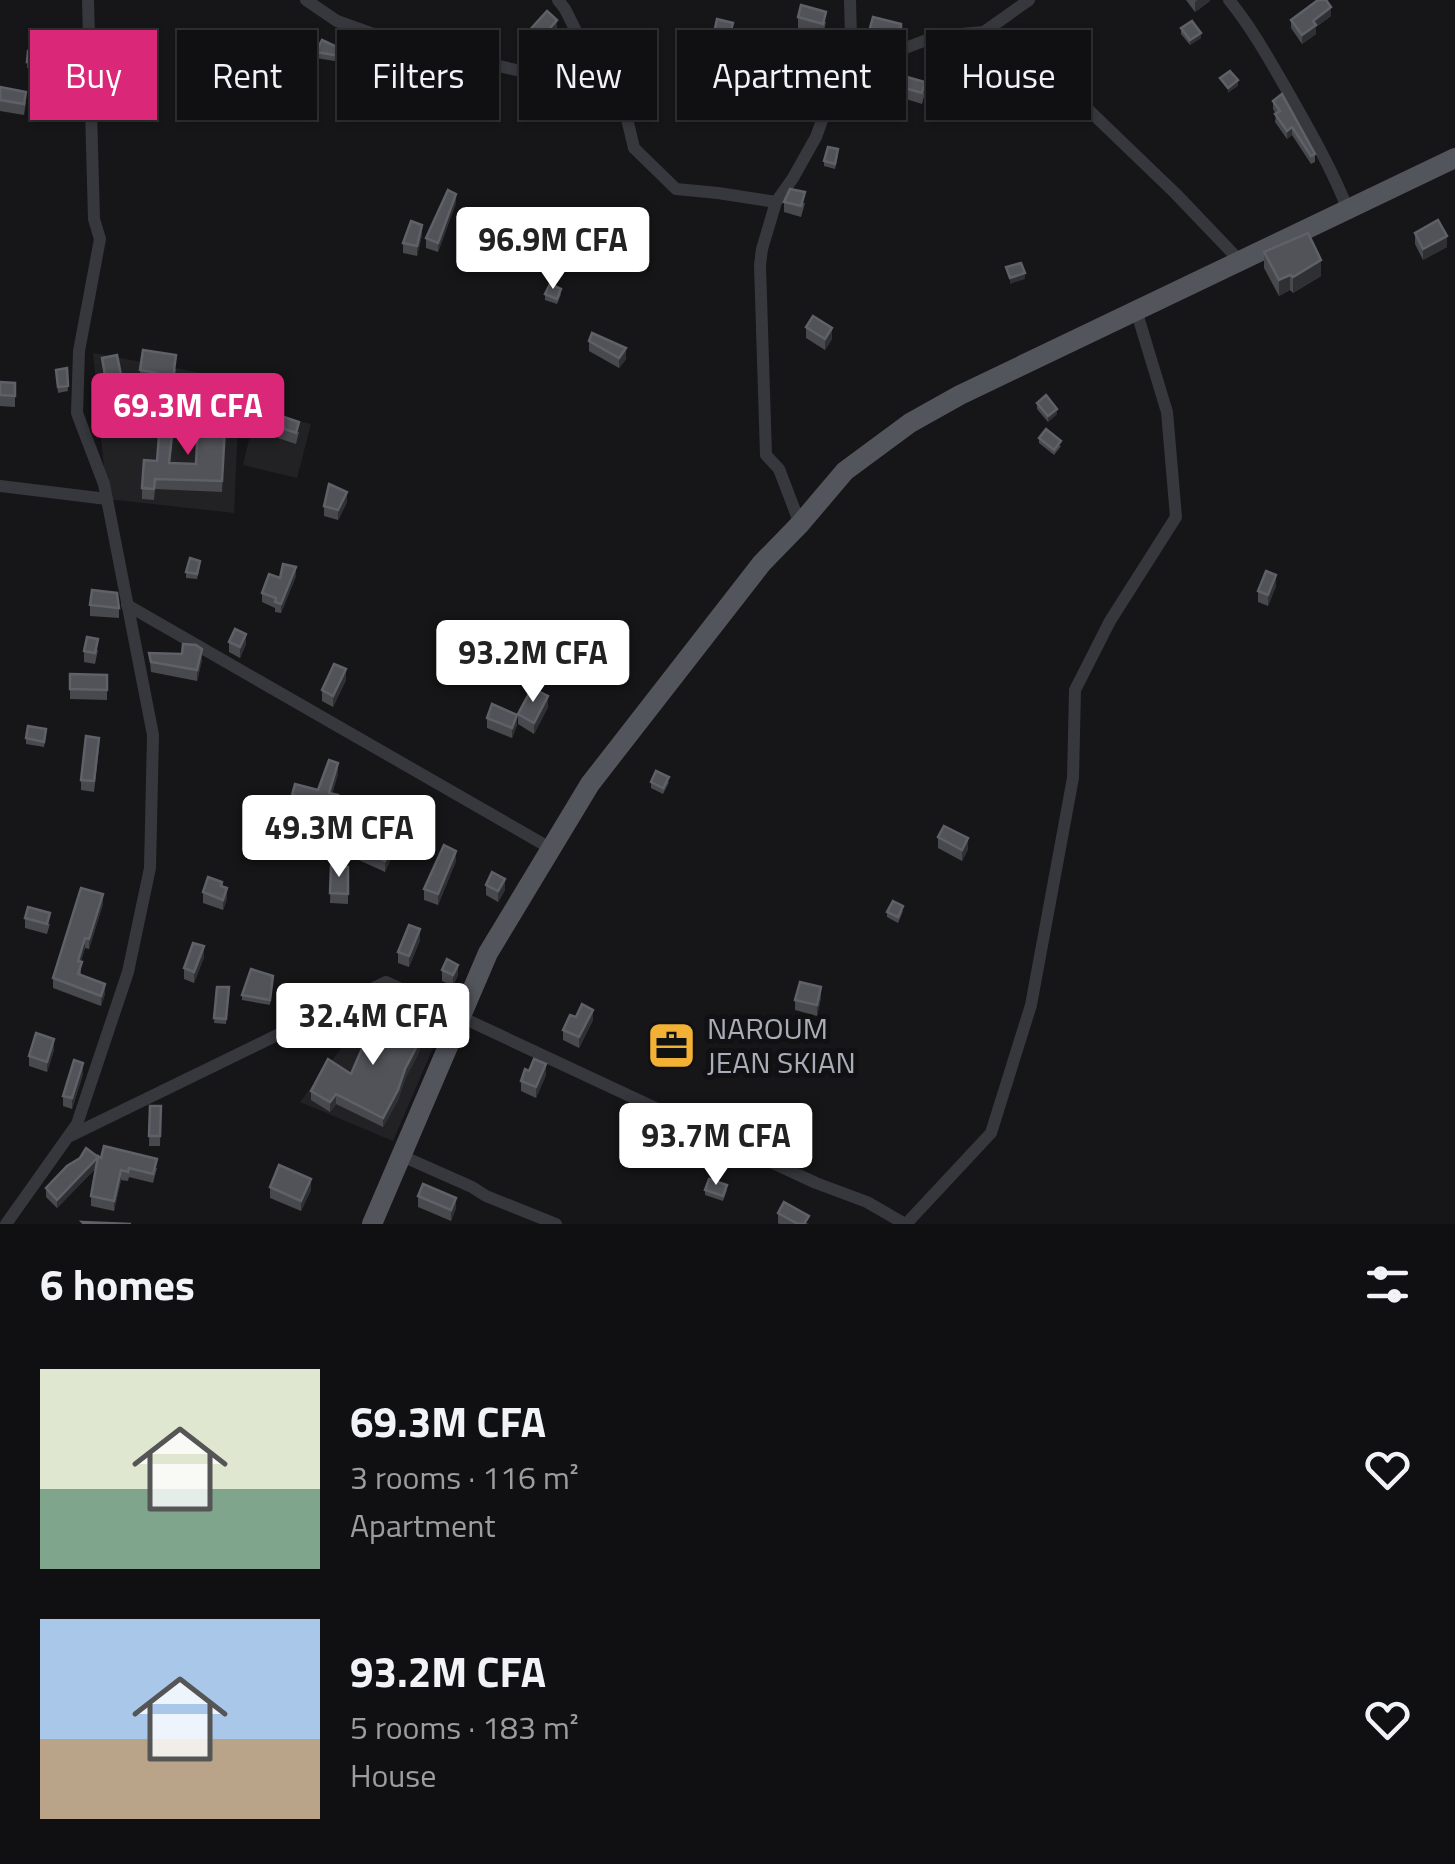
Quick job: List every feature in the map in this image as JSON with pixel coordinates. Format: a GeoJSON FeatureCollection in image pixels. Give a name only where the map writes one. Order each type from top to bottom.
{"type":"FeatureCollection","features":[{"type":"Feature","properties":{"kind":"main road"},"geometry":{"type":"LineString","coordinates":[[372,1224],[488,953],[550,848],[602,769],[762,563],[846,471],[910,423],[960,395],[1455,158]]}},
{"type":"Feature","properties":{"kind":"street"},"geometry":{"type":"LineString","coordinates":[[6,1224],[77,1124],[128,972],[150,868],[153,736],[104,484],[77,413],[79,351],[100,239],[94,219],[88,0]]}},
{"type":"Feature","properties":{"kind":"street"},"geometry":{"type":"LineString","coordinates":[[306,0],[337,22],[361,30]]}},
{"type":"Feature","properties":{"kind":"street"},"geometry":{"type":"LineString","coordinates":[[850,0],[851,30]]}},
{"type":"Feature","properties":{"kind":"street"},"geometry":{"type":"LineString","coordinates":[[987,30],[1030,0]]}},
{"type":"Feature","properties":{"kind":"street"},"geometry":{"type":"LineString","coordinates":[[1229,0],[1295,104],[1348,210]]}},
{"type":"Feature","properties":{"kind":"street"},"geometry":{"type":"LineString","coordinates":[[565,3],[576,30]]}},
{"type":"Feature","properties":{"kind":"street"},"geometry":{"type":"LineString","coordinates":[[1091,112],[1240,261]]}},
{"type":"Feature","properties":{"kind":"street"},"geometry":{"type":"LineString","coordinates":[[627,120],[634,148],[676,189],[776,202]]}},
{"type":"Feature","properties":{"kind":"street"},"geometry":{"type":"LineString","coordinates":[[800,524],[780,470],[766,455],[760,265],[776,202],[793,178],[822,120]]}},
{"type":"Feature","properties":{"kind":"street"},"geometry":{"type":"LineString","coordinates":[[68,1137],[386,982],[816,1183],[868,1202],[906,1224],[992,1133],[1031,1005],[1073,778],[1076,690],[1110,621],[1176,517],[1167,412],[1136,310]]}},
{"type":"Feature","properties":{"kind":"street"},"geometry":{"type":"LineString","coordinates":[[0,486],[107,498]]}},
{"type":"Feature","properties":{"kind":"street"},"geometry":{"type":"LineString","coordinates":[[127,604],[550,848]]}},
{"type":"Feature","properties":{"kind":"street"},"geometry":{"type":"LineString","coordinates":[[402,1156],[556,1224]]}},
{"type":"Feature","properties":{"kind":"shaded area"},"geometry":{"type":"Polygon","coordinates":[[[93,353],[240,380],[234,513],[107,499],[93,353]]]}},
{"type":"Feature","properties":{"kind":"shaded area"},"geometry":{"type":"Polygon","coordinates":[[[256,410],[311,424],[297,478],[243,465],[256,410]]]}},
{"type":"Feature","properties":{"kind":"shaded area"},"geometry":{"type":"Polygon","coordinates":[[[384,992],[445,1020],[393,1141],[300,1102],[384,992]]]}},
{"type":"Feature","properties":{"kind":"building"},"geometry":{"type":"Polygon","coordinates":[[[1318,0],[1326,0],[1331,7],[1302,35],[1291,20],[1318,0]]]}},
{"type":"Feature","properties":{"kind":"building"},"geometry":{"type":"Polygon","coordinates":[[[801,5],[826,12],[823,24],[798,17],[801,5]]]}},
{"type":"Feature","properties":{"kind":"building"},"geometry":{"type":"Polygon","coordinates":[[[547,11],[557,20],[548,30],[530,30],[547,11]]]}},
{"type":"Feature","properties":{"kind":"building"},"geometry":{"type":"Polygon","coordinates":[[[873,17],[901,24],[901,28],[888,30],[870,28],[873,17]]]}},
{"type":"Feature","properties":{"kind":"building"},"geometry":{"type":"Polygon","coordinates":[[[717,19],[733,23],[731,30],[715,30],[717,19]]]}},
{"type":"Feature","properties":{"kind":"building"},"geometry":{"type":"Polygon","coordinates":[[[1192,21],[1201,33],[1190,40],[1181,28],[1192,21]]]}},
{"type":"Feature","properties":{"kind":"building"},"geometry":{"type":"Polygon","coordinates":[[[322,40],[337,47],[337,55],[317,52],[322,40]]]}},
{"type":"Feature","properties":{"kind":"building"},"geometry":{"type":"Polygon","coordinates":[[[1230,71],[1238,80],[1228,88],[1220,78],[1230,71]]]}},
{"type":"Feature","properties":{"kind":"building"},"geometry":{"type":"Polygon","coordinates":[[[906,77],[925,82],[922,93],[906,88],[906,77]]]}},
{"type":"Feature","properties":{"kind":"building"},"geometry":{"type":"Polygon","coordinates":[[[0,87],[26,92],[24,104],[0,100],[0,87]]]}},
{"type":"Feature","properties":{"kind":"building"},"geometry":{"type":"Polygon","coordinates":[[[1282,94],[1315,154],[1311,156],[1292,127],[1287,131],[1275,114],[1280,111],[1273,101],[1282,94]]]}},
{"type":"Feature","properties":{"kind":"building"},"geometry":{"type":"Polygon","coordinates":[[[828,147],[838,149],[835,164],[824,161],[828,147]]]}},
{"type":"Feature","properties":{"kind":"building"},"geometry":{"type":"Polygon","coordinates":[[[790,189],[805,192],[801,206],[784,202],[790,189]]]}},
{"type":"Feature","properties":{"kind":"building"},"geometry":{"type":"Polygon","coordinates":[[[448,190],[456,194],[438,243],[426,238],[448,190]]]}},
{"type":"Feature","properties":{"kind":"building"},"geometry":{"type":"Polygon","coordinates":[[[1438,220],[1447,236],[1423,249],[1415,233],[1438,220]]]}},
{"type":"Feature","properties":{"kind":"building"},"geometry":{"type":"Polygon","coordinates":[[[411,221],[422,225],[417,246],[403,243],[411,221]]]}},
{"type":"Feature","properties":{"kind":"building"},"geometry":{"type":"Polygon","coordinates":[[[1308,233],[1321,260],[1293,277],[1279,280],[1264,252],[1308,233]]]}},
{"type":"Feature","properties":{"kind":"building"},"geometry":{"type":"Polygon","coordinates":[[[1021,263],[1025,273],[1010,278],[1006,267],[1021,263]]]}},
{"type":"Feature","properties":{"kind":"building"},"geometry":{"type":"Polygon","coordinates":[[[550,284],[561,289],[557,299],[545,294],[550,284]]]}},
{"type":"Feature","properties":{"kind":"building"},"geometry":{"type":"Polygon","coordinates":[[[813,316],[832,328],[825,339],[806,327],[813,316]]]}},
{"type":"Feature","properties":{"kind":"building"},"geometry":{"type":"Polygon","coordinates":[[[592,333],[626,348],[619,358],[589,341],[592,333]]]}},
{"type":"Feature","properties":{"kind":"building"},"geometry":{"type":"Polygon","coordinates":[[[143,350],[176,355],[173,378],[200,380],[199,413],[168,412],[169,397],[155,397],[157,373],[140,370],[143,350]]]}},
{"type":"Feature","properties":{"kind":"building"},"geometry":{"type":"Polygon","coordinates":[[[117,355],[125,422],[109,423],[102,358],[117,355]]]}},
{"type":"Feature","properties":{"kind":"building"},"geometry":{"type":"Polygon","coordinates":[[[67,368],[68,386],[58,387],[56,370],[67,368]]]}},
{"type":"Feature","properties":{"kind":"building"},"geometry":{"type":"Polygon","coordinates":[[[0,382],[15,383],[15,396],[0,395],[0,382]]]}},
{"type":"Feature","properties":{"kind":"building"},"geometry":{"type":"Polygon","coordinates":[[[1046,395],[1057,409],[1048,416],[1037,403],[1046,395]]]}},
{"type":"Feature","properties":{"kind":"building"},"geometry":{"type":"Polygon","coordinates":[[[281,416],[299,422],[296,433],[278,427],[281,416]]]}},
{"type":"Feature","properties":{"kind":"building"},"geometry":{"type":"Polygon","coordinates":[[[160,424],[173,426],[169,463],[196,464],[198,425],[225,427],[222,481],[155,479],[154,489],[142,488],[144,460],[157,461],[160,424]]]}},
{"type":"Feature","properties":{"kind":"building"},"geometry":{"type":"Polygon","coordinates":[[[1046,429],[1061,441],[1054,450],[1039,438],[1046,429]]]}},
{"type":"Feature","properties":{"kind":"building"},"geometry":{"type":"Polygon","coordinates":[[[329,484],[347,492],[338,510],[324,506],[329,484]]]}},
{"type":"Feature","properties":{"kind":"building"},"geometry":{"type":"Polygon","coordinates":[[[190,558],[200,561],[197,574],[186,572],[190,558]]]}},
{"type":"Feature","properties":{"kind":"building"},"geometry":{"type":"Polygon","coordinates":[[[283,564],[296,567],[281,604],[262,593],[269,574],[280,578],[283,564]]]}},
{"type":"Feature","properties":{"kind":"building"},"geometry":{"type":"Polygon","coordinates":[[[1266,571],[1276,575],[1268,595],[1258,591],[1266,571]]]}},
{"type":"Feature","properties":{"kind":"building"},"geometry":{"type":"Polygon","coordinates":[[[92,590],[117,593],[119,608],[90,605],[92,590]]]}},
{"type":"Feature","properties":{"kind":"building"},"geometry":{"type":"Polygon","coordinates":[[[235,629],[246,634],[240,647],[229,642],[235,629]]]}},
{"type":"Feature","properties":{"kind":"building"},"geometry":{"type":"Polygon","coordinates":[[[87,637],[98,639],[95,653],[84,651],[87,637]]]}},
{"type":"Feature","properties":{"kind":"building"},"geometry":{"type":"Polygon","coordinates":[[[183,644],[202,649],[197,670],[151,662],[149,653],[182,654],[183,644]]]}},
{"type":"Feature","properties":{"kind":"building"},"geometry":{"type":"Polygon","coordinates":[[[334,664],[346,669],[333,696],[322,690],[334,664]]]}},
{"type":"Feature","properties":{"kind":"building"},"geometry":{"type":"Polygon","coordinates":[[[70,674],[107,675],[107,690],[70,689],[70,674]]]}},
{"type":"Feature","properties":{"kind":"building"},"geometry":{"type":"Polygon","coordinates":[[[532,688],[548,696],[534,723],[518,714],[532,688]]]}},
{"type":"Feature","properties":{"kind":"building"},"geometry":{"type":"Polygon","coordinates":[[[492,704],[517,715],[512,728],[487,718],[492,704]]]}},
{"type":"Feature","properties":{"kind":"building"},"geometry":{"type":"Polygon","coordinates":[[[28,726],[46,729],[44,742],[26,738],[28,726]]]}},
{"type":"Feature","properties":{"kind":"building"},"geometry":{"type":"Polygon","coordinates":[[[86,736],[99,738],[94,781],[81,780],[86,736]]]}},
{"type":"Feature","properties":{"kind":"building"},"geometry":{"type":"Polygon","coordinates":[[[329,760],[338,763],[329,793],[338,795],[335,806],[292,795],[295,784],[318,790],[329,760]]]}},
{"type":"Feature","properties":{"kind":"building"},"geometry":{"type":"Polygon","coordinates":[[[656,771],[669,777],[663,788],[651,782],[656,771]]]}},
{"type":"Feature","properties":{"kind":"building"},"geometry":{"type":"Polygon","coordinates":[[[944,826],[968,838],[962,850],[938,837],[944,826]]]}},
{"type":"Feature","properties":{"kind":"building"},"geometry":{"type":"Polygon","coordinates":[[[359,830],[392,845],[385,861],[352,846],[359,830]]]}},
{"type":"Feature","properties":{"kind":"building"},"geometry":{"type":"Polygon","coordinates":[[[444,845],[456,851],[438,894],[424,889],[444,845]]]}},
{"type":"Feature","properties":{"kind":"building"},"geometry":{"type":"Polygon","coordinates":[[[331,866],[348,867],[348,894],[330,893],[331,866]]]}},
{"type":"Feature","properties":{"kind":"building"},"geometry":{"type":"Polygon","coordinates":[[[492,872],[505,879],[498,891],[486,885],[492,872]]]}},
{"type":"Feature","properties":{"kind":"building"},"geometry":{"type":"Polygon","coordinates":[[[208,877],[227,888],[223,900],[203,892],[208,877]]]}},
{"type":"Feature","properties":{"kind":"building"},"geometry":{"type":"Polygon","coordinates":[[[81,888],[103,894],[78,961],[82,962],[78,974],[105,984],[101,996],[53,978],[81,888]]]}},
{"type":"Feature","properties":{"kind":"building"},"geometry":{"type":"Polygon","coordinates":[[[893,901],[903,906],[898,917],[887,912],[893,901]]]}},
{"type":"Feature","properties":{"kind":"building"},"geometry":{"type":"Polygon","coordinates":[[[28,907],[50,913],[47,924],[25,918],[28,907]]]}},
{"type":"Feature","properties":{"kind":"building"},"geometry":{"type":"Polygon","coordinates":[[[409,925],[420,929],[409,956],[398,952],[409,925]]]}},
{"type":"Feature","properties":{"kind":"building"},"geometry":{"type":"Polygon","coordinates":[[[193,943],[204,946],[194,972],[184,968],[193,943]]]}},
{"type":"Feature","properties":{"kind":"building"},"geometry":{"type":"Polygon","coordinates":[[[447,959],[458,965],[453,975],[442,970],[447,959]]]}},
{"type":"Feature","properties":{"kind":"building"},"geometry":{"type":"Polygon","coordinates":[[[251,969],[273,976],[270,1000],[242,995],[251,969]]]}},
{"type":"Feature","properties":{"kind":"building"},"geometry":{"type":"Polygon","coordinates":[[[800,982],[821,987],[817,1005],[795,1000],[800,982]]]}},
{"type":"Feature","properties":{"kind":"building"},"geometry":{"type":"Polygon","coordinates":[[[217,987],[229,987],[226,1019],[214,1018],[217,987]]]}},
{"type":"Feature","properties":{"kind":"building"},"geometry":{"type":"Polygon","coordinates":[[[409,1003],[420,1010],[405,1033],[420,1040],[383,1118],[336,1094],[330,1102],[311,1091],[328,1059],[351,1074],[374,1021],[393,1029],[409,1003]]]}},
{"type":"Feature","properties":{"kind":"building"},"geometry":{"type":"Polygon","coordinates":[[[582,1004],[593,1010],[579,1037],[563,1030],[570,1015],[576,1017],[582,1004]]]}},
{"type":"Feature","properties":{"kind":"building"},"geometry":{"type":"Polygon","coordinates":[[[36,1033],[54,1039],[47,1062],[29,1056],[36,1033]]]}},
{"type":"Feature","properties":{"kind":"building"},"geometry":{"type":"Polygon","coordinates":[[[534,1059],[546,1064],[536,1087],[521,1081],[534,1059]]]}},
{"type":"Feature","properties":{"kind":"building"},"geometry":{"type":"Polygon","coordinates":[[[74,1060],[83,1063],[72,1098],[63,1096],[74,1060]]]}},
{"type":"Feature","properties":{"kind":"building"},"geometry":{"type":"Polygon","coordinates":[[[150,1106],[161,1106],[160,1136],[149,1136],[150,1106]]]}},
{"type":"Feature","properties":{"kind":"building"},"geometry":{"type":"Polygon","coordinates":[[[104,1146],[157,1159],[153,1174],[121,1170],[114,1201],[91,1196],[98,1156],[101,1158],[104,1146]]]}},
{"type":"Feature","properties":{"kind":"building"},"geometry":{"type":"Polygon","coordinates":[[[86,1148],[98,1157],[57,1200],[46,1188],[86,1148]]]}},
{"type":"Feature","properties":{"kind":"building"},"geometry":{"type":"Polygon","coordinates":[[[279,1165],[311,1179],[301,1201],[270,1187],[279,1165]]]}},
{"type":"Feature","properties":{"kind":"building"},"geometry":{"type":"Polygon","coordinates":[[[709,1179],[727,1185],[723,1196],[705,1190],[709,1179]]]}},
{"type":"Feature","properties":{"kind":"building"},"geometry":{"type":"Polygon","coordinates":[[[423,1184],[456,1198],[451,1210],[418,1196],[423,1184]]]}},
{"type":"Feature","properties":{"kind":"building"},"geometry":{"type":"Polygon","coordinates":[[[784,1202],[809,1216],[804,1224],[778,1213],[784,1202]]]}},
{"type":"Feature","properties":{"kind":"place","name":"NAROUM JEAN SKIAN"},"geometry":{"type":"Point","coordinates":[672,1046]}}]}
